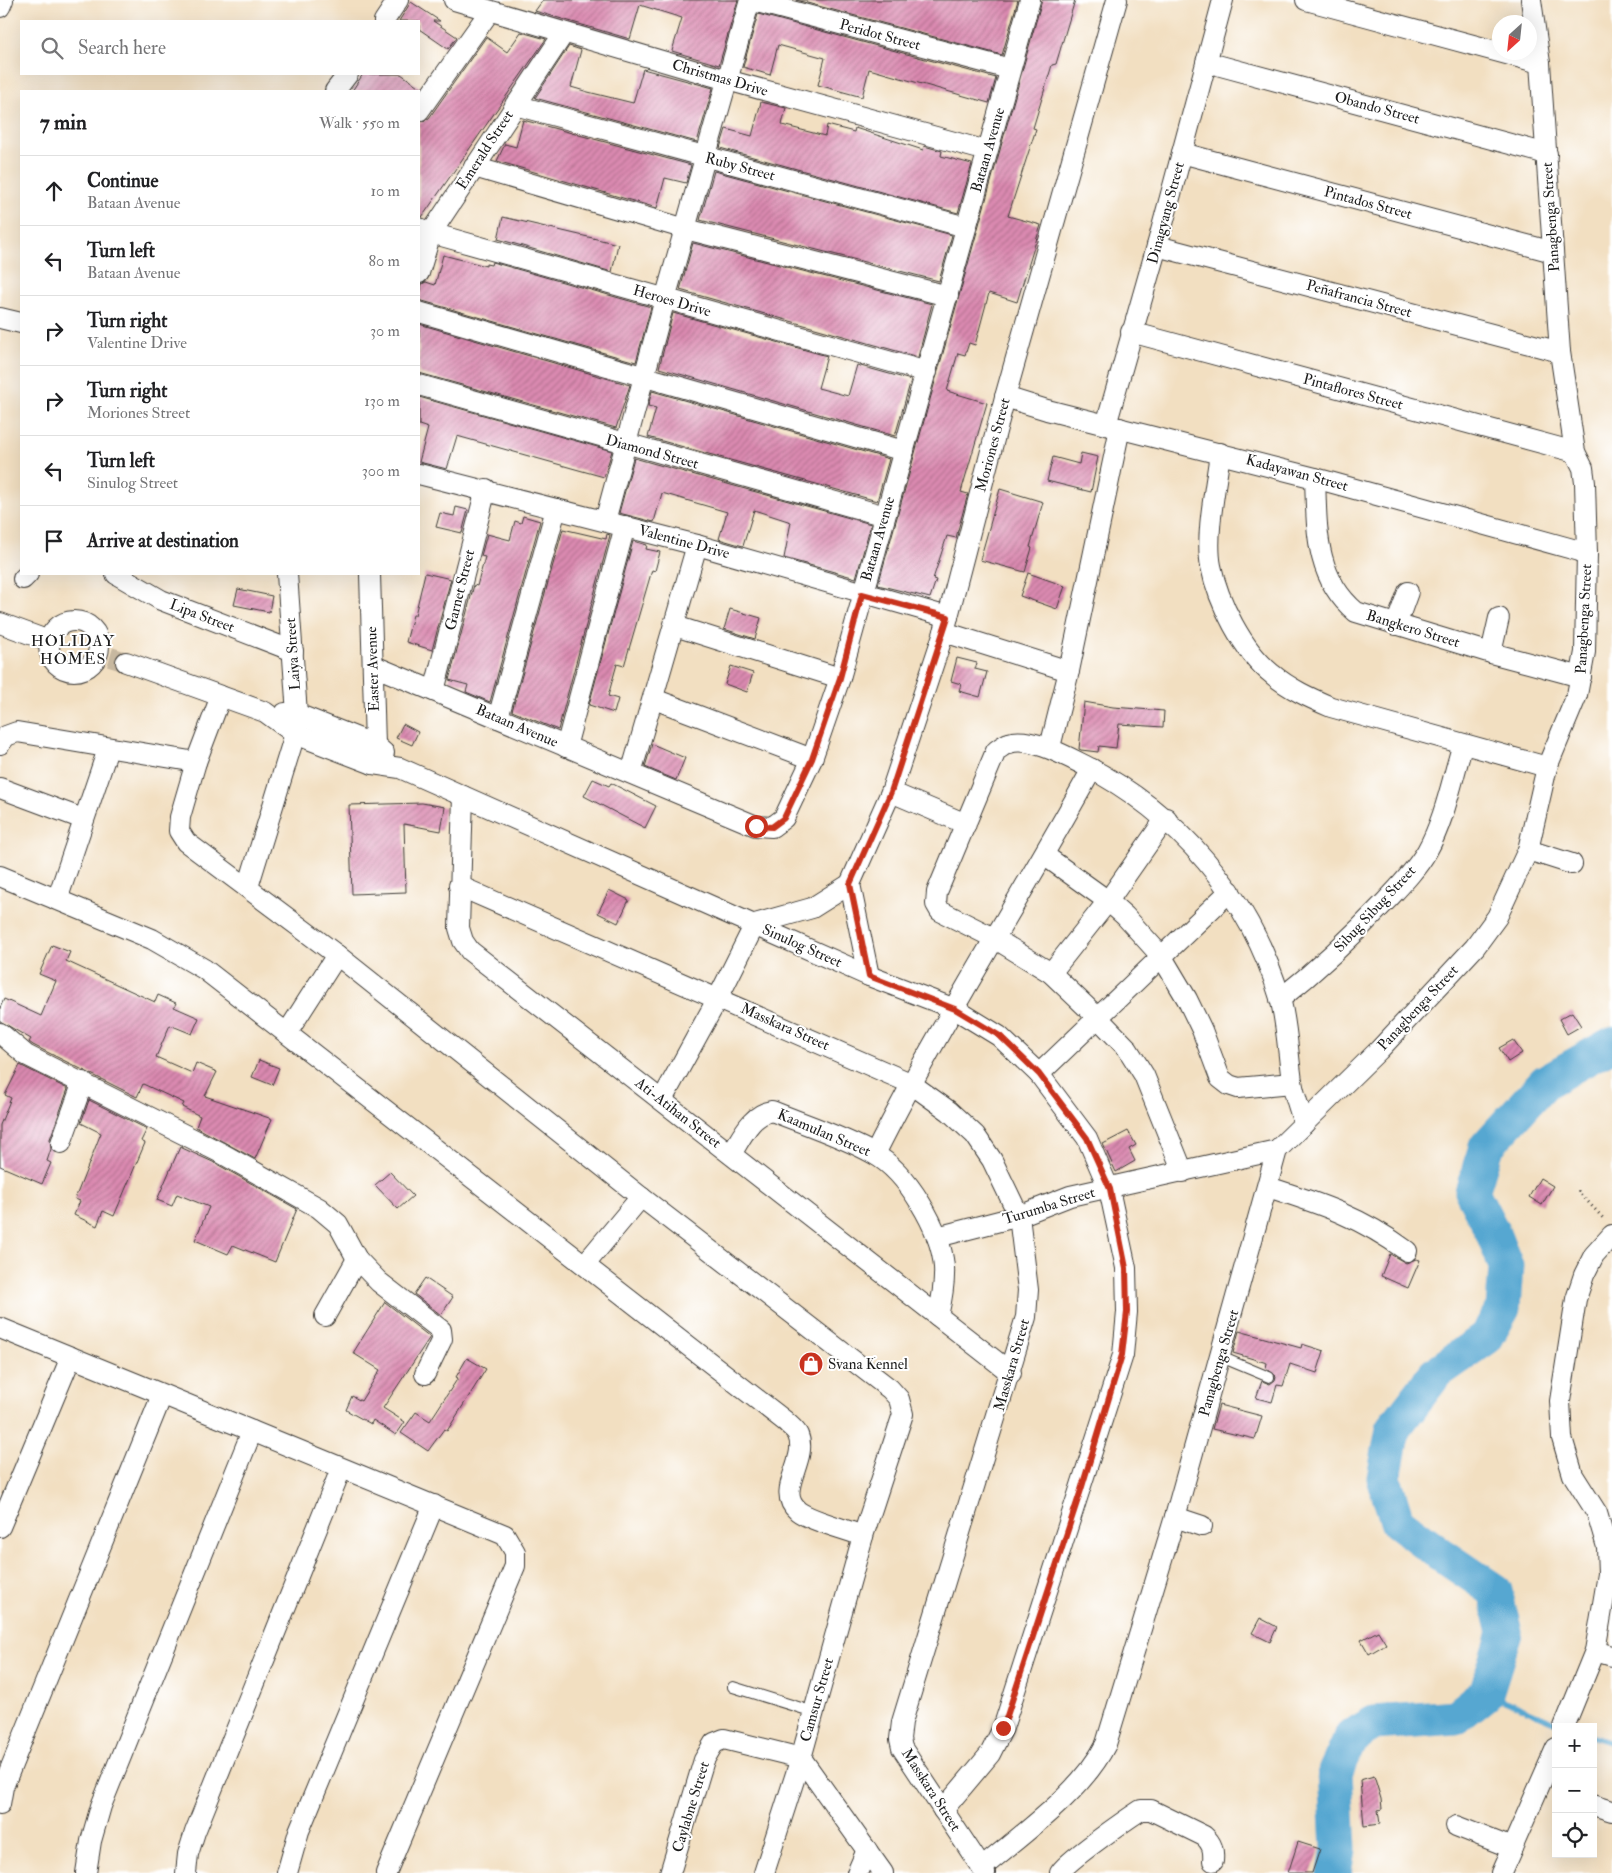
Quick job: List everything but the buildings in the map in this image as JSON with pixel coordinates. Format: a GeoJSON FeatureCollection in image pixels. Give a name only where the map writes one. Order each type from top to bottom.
{"type":"FeatureCollection","features":[{"type":"Feature","properties":{"kind":"street"},"geometry":{"type":"LineString","coordinates":[[0,7],[3,0]]}},
{"type":"Feature","properties":{"kind":"street"},"geometry":{"type":"LineString","coordinates":[[385,20],[398,0]]}},
{"type":"Feature","properties":{"kind":"street","name":"Christmas Drive"},"geometry":{"type":"LineString","coordinates":[[454,0],[727,80],[987,151]]}},
{"type":"Feature","properties":{"kind":"street"},"geometry":{"type":"LineString","coordinates":[[605,521],[665,298],[750,0]]}},
{"type":"Feature","properties":{"kind":"street","name":"Peridot Street"},"geometry":{"type":"LineString","coordinates":[[750,0],[1010,70]]}},
{"type":"Feature","properties":{"kind":"street","name":"Bataan Avenue"},"geometry":{"type":"LineString","coordinates":[[374,666],[756,826],[772,827],[784,818],[812,759],[840,678],[862,594],[927,372],[1028,0]]}},
{"type":"Feature","properties":{"kind":"street","name":"Moriones Street"},"geometry":{"type":"LineString","coordinates":[[850,884],[891,792],[946,624],[1005,397],[1117,0]]}},
{"type":"Feature","properties":{"kind":"street","name":"Dinagyang Street"},"geometry":{"type":"LineString","coordinates":[[1050,747],[1069,671],[1131,332],[1157,246],[1223,0]]}},
{"type":"Feature","properties":{"kind":"street"},"geometry":{"type":"LineString","coordinates":[[1306,0],[1540,63]]}},
{"type":"Feature","properties":{"kind":"street","name":"Panagbenga Street"},"geometry":{"type":"LineString","coordinates":[[984,1871],[1080,1783],[1099,1758],[1106,1744],[1175,1517],[1278,1150],[1379,1050],[1475,947],[1497,917],[1514,885],[1528,850],[1547,767],[1568,720],[1581,677],[1585,652],[1587,552],[1585,483],[1582,468],[1575,452],[1560,352],[1540,63],[1531,0]]}},
{"type":"Feature","properties":{"kind":"street"},"geometry":{"type":"LineString","coordinates":[[420,110],[490,11]]}},
{"type":"Feature","properties":{"kind":"street","name":"Emerald Street"},"geometry":{"type":"LineString","coordinates":[[420,266],[425,230],[474,166],[564,33]]}},
{"type":"Feature","properties":{"kind":"street","name":"Obando Street"},"geometry":{"type":"LineString","coordinates":[[1206,62],[1547,154]]}},
{"type":"Feature","properties":{"kind":"street"},"geometry":{"type":"LineString","coordinates":[[337,90],[347,75]]}},
{"type":"Feature","properties":{"kind":"street","name":"Ruby Street"},"geometry":{"type":"LineString","coordinates":[[515,105],[966,227]]}},
{"type":"Feature","properties":{"kind":"street","name":"Pintados Street"},"geometry":{"type":"LineString","coordinates":[[1182,153],[1553,252]]}},
{"type":"Feature","properties":{"kind":"street"},"geometry":{"type":"LineString","coordinates":[[474,166],[686,229],[948,296]]}},
{"type":"Feature","properties":{"kind":"street","name":"Heroes Drive"},"geometry":{"type":"LineString","coordinates":[[425,230],[927,372]]}},
{"type":"Feature","properties":{"kind":"street","name":"Peñafrancia Street"},"geometry":{"type":"LineString","coordinates":[[1157,246],[1560,352]]}},
{"type":"Feature","properties":{"kind":"street"},"geometry":{"type":"LineString","coordinates":[[420,312],[904,450]]}},
{"type":"Feature","properties":{"kind":"street"},"geometry":{"type":"LineString","coordinates":[[0,318],[20,323]]}},
{"type":"Feature","properties":{"kind":"street","name":"Pintaflores Street"},"geometry":{"type":"LineString","coordinates":[[1131,332],[1575,452]]}},
{"type":"Feature","properties":{"kind":"street","name":"Diamond Street"},"geometry":{"type":"LineString","coordinates":[[420,385],[885,516]]}},
{"type":"Feature","properties":{"kind":"street","name":"Kadayawan Street"},"geometry":{"type":"LineString","coordinates":[[1005,397],[1113,427],[1315,478],[1587,552]]}},
{"type":"Feature","properties":{"kind":"street"},"geometry":{"type":"LineString","coordinates":[[1220,453],[1211,534],[1211,566],[1222,601],[1242,640],[1270,673],[1302,695],[1331,707],[1547,767]]}},
{"type":"Feature","properties":{"kind":"street","name":"Valentine Drive"},"geometry":{"type":"LineString","coordinates":[[420,474],[697,545],[862,594],[1069,671]]}},
{"type":"Feature","properties":{"kind":"street","name":"Bangkero Street"},"geometry":{"type":"LineString","coordinates":[[1315,478],[1317,538],[1328,576],[1341,599],[1356,612],[1491,653],[1581,677]]}},
{"type":"Feature","properties":{"kind":"street","name":"Garnet Street"},"geometry":{"type":"LineString","coordinates":[[434,691],[486,490]]}},
{"type":"Feature","properties":{"kind":"street"},"geometry":{"type":"LineString","coordinates":[[498,718],[556,509]]}},
{"type":"Feature","properties":{"kind":"street"},"geometry":{"type":"LineString","coordinates":[[566,747],[625,526]]}},
{"type":"Feature","properties":{"kind":"street"},"geometry":{"type":"LineString","coordinates":[[631,773],[654,699],[697,545]]}},
{"type":"Feature","properties":{"kind":"street","name":"Lipa Street"},"geometry":{"type":"LineString","coordinates":[[118,575],[161,600],[293,651]]}},
{"type":"Feature","properties":{"kind":"street","name":"Laiya Street"},"geometry":{"type":"LineString","coordinates":[[248,887],[295,734],[297,714],[287,575]]}},
{"type":"Feature","properties":{"kind":"street","name":"Easter Avenue"},"geometry":{"type":"LineString","coordinates":[[370,575],[374,666],[374,755]]}},
{"type":"Feature","properties":{"kind":"street"},"geometry":{"type":"LineString","coordinates":[[1396,625],[1408,592]]}},
{"type":"Feature","properties":{"kind":"street"},"geometry":{"type":"LineString","coordinates":[[1491,653],[1499,618]]}},
{"type":"Feature","properties":{"kind":"street"},"geometry":{"type":"LineString","coordinates":[[112,657],[95,662],[86,670],[75,672],[63,670],[54,662],[49,652],[49,641],[54,630],[63,623],[74,620],[86,623],[95,630],[100,641],[112,657],[265,712],[295,734],[374,755]]}},
{"type":"Feature","properties":{"kind":"street"},"geometry":{"type":"LineString","coordinates":[[0,623],[49,641]]}},
{"type":"Feature","properties":{"kind":"street"},"geometry":{"type":"LineString","coordinates":[[675,626],[840,678]]}},
{"type":"Feature","properties":{"kind":"street","name":"Camsur Street"},"geometry":{"type":"LineString","coordinates":[[221,696],[196,762],[180,817],[179,831],[186,842],[337,955],[641,1196],[890,1389],[898,1399],[903,1414],[863,1536],[800,1758],[883,1873]]}},
{"type":"Feature","properties":{"kind":"street"},"geometry":{"type":"LineString","coordinates":[[654,699],[812,759]]}},
{"type":"Feature","properties":{"kind":"street"},"geometry":{"type":"LineString","coordinates":[[265,712],[297,714],[374,755]]}},
{"type":"Feature","properties":{"kind":"street"},"geometry":{"type":"LineString","coordinates":[[0,744],[6,736],[17,732],[196,762]]}},
{"type":"Feature","properties":{"kind":"street"},"geometry":{"type":"LineString","coordinates":[[1183,1172],[1144,1075],[1127,1048],[1051,973],[994,938],[940,911],[936,904],[937,892],[996,751],[1010,742],[1050,747],[1092,769],[1166,818],[1190,842],[1230,891],[1251,927],[1280,999],[1292,1084],[1304,1124]]}},
{"type":"Feature","properties":{"kind":"street","name":"Sibug Sibug Street"},"geometry":{"type":"LineString","coordinates":[[1280,999],[1317,969],[1365,923],[1403,882],[1426,852],[1439,825],[1463,744]]}},
{"type":"Feature","properties":{"kind":"street"},"geometry":{"type":"LineString","coordinates":[[57,900],[108,748]]}},
{"type":"Feature","properties":{"kind":"street","name":"Sinulog Street"},"geometry":{"type":"LineString","coordinates":[[374,755],[869,976],[955,1009],[1000,1036],[1039,1074],[1087,1138],[1110,1189],[1126,1268],[1127,1312],[1122,1355],[1081,1490],[1003,1728],[990,1754],[944,1810]]}},
{"type":"Feature","properties":{"kind":"street"},"geometry":{"type":"LineString","coordinates":[[875,1154],[910,1083],[1044,856],[1092,769]]}},
{"type":"Feature","properties":{"kind":"street"},"geometry":{"type":"LineString","coordinates":[[0,788],[83,819]]}},
{"type":"Feature","properties":{"kind":"street"},"geometry":{"type":"LineString","coordinates":[[891,792],[966,824]]}},
{"type":"Feature","properties":{"kind":"street","name":"Ati-Atihan Street"},"geometry":{"type":"LineString","coordinates":[[463,796],[459,928],[463,941],[470,952],[732,1154],[1011,1374]]}},
{"type":"Feature","properties":{"kind":"street"},"geometry":{"type":"LineString","coordinates":[[1051,973],[1108,901],[1166,818]]}},
{"type":"Feature","properties":{"kind":"street"},"geometry":{"type":"LineString","coordinates":[[1528,850],[1572,864]]}},
{"type":"Feature","properties":{"kind":"street"},"geometry":{"type":"LineString","coordinates":[[1044,856],[1108,901],[1125,916],[1162,957],[1187,999],[1202,1030],[1220,1078],[1229,1085],[1238,1088],[1292,1084]]}},
{"type":"Feature","properties":{"kind":"street"},"geometry":{"type":"LineString","coordinates":[[0,876],[152,939],[204,969],[586,1263],[785,1421],[798,1434],[800,1446],[789,1491],[790,1503],[800,1513],[863,1536]]}},
{"type":"Feature","properties":{"kind":"street"},"geometry":{"type":"LineString","coordinates":[[662,1100],[718,998],[755,924],[812,908],[850,884],[869,976]]}},
{"type":"Feature","properties":{"kind":"street","name":"Masskara Street"},"geometry":{"type":"LineString","coordinates":[[459,886],[910,1083],[975,1135],[992,1160],[1019,1216],[1028,1290],[1026,1317],[1011,1374],[902,1722],[900,1739],[902,1748],[984,1871]]}},
{"type":"Feature","properties":{"kind":"street"},"geometry":{"type":"LineString","coordinates":[[1039,1074],[1230,891]]}},
{"type":"Feature","properties":{"kind":"street"},"geometry":{"type":"LineString","coordinates":[[287,1033],[337,955]]}},
{"type":"Feature","properties":{"kind":"street"},"geometry":{"type":"LineString","coordinates":[[0,1034],[26,1055],[221,1153],[319,1208],[338,1224],[358,1259],[379,1282],[441,1330],[442,1339],[425,1374]]}},
{"type":"Feature","properties":{"kind":"street"},"geometry":{"type":"LineString","coordinates":[[61,1143],[83,1082]]}},
{"type":"Feature","properties":{"kind":"street","name":"Kaamulan Street"},"geometry":{"type":"LineString","coordinates":[[732,1154],[751,1122],[761,1112],[772,1111],[875,1154],[902,1178],[919,1200],[937,1236],[944,1264],[945,1285],[938,1316]]}},
{"type":"Feature","properties":{"kind":"street","name":"Turumba Street"},"geometry":{"type":"LineString","coordinates":[[937,1236],[1019,1216],[1070,1196],[1110,1189],[1278,1150]]}},
{"type":"Feature","properties":{"kind":"street"},"geometry":{"type":"LineString","coordinates":[[1268,1187],[1356,1218],[1380,1231],[1407,1251]]}},
{"type":"Feature","properties":{"kind":"street"},"geometry":{"type":"LineString","coordinates":[[586,1263],[641,1196]]}},
{"type":"Feature","properties":{"kind":"street"},"geometry":{"type":"LineString","coordinates":[[1566,1722],[1604,1654],[1608,1574],[1604,1515],[1586,1500],[1570,1466],[1562,1438],[1560,1401],[1576,1299],[1584,1276],[1609,1228]]}},
{"type":"Feature","properties":{"kind":"street"},"geometry":{"type":"LineString","coordinates":[[325,1316],[358,1259]]}},
{"type":"Feature","properties":{"kind":"street"},"geometry":{"type":"LineString","coordinates":[[0,1328],[505,1535],[515,1552],[515,1566],[386,1873]]}},
{"type":"Feature","properties":{"kind":"street"},"geometry":{"type":"LineString","coordinates":[[0,1527],[71,1357]]}},
{"type":"Feature","properties":{"kind":"street"},"geometry":{"type":"LineString","coordinates":[[0,1804],[3,1787],[162,1395]]}},
{"type":"Feature","properties":{"kind":"street"},"geometry":{"type":"LineString","coordinates":[[86,1873],[91,1841],[101,1806],[252,1431]]}},
{"type":"Feature","properties":{"kind":"street"},"geometry":{"type":"LineString","coordinates":[[186,1873],[188,1854],[194,1832],[341,1469]]}},
{"type":"Feature","properties":{"kind":"street"},"geometry":{"type":"LineString","coordinates":[[287,1873],[299,1831],[434,1505]]}},
{"type":"Feature","properties":{"kind":"street"},"geometry":{"type":"LineString","coordinates":[[1175,1517],[1202,1526]]}},
{"type":"Feature","properties":{"kind":"street","name":"Caylabne Street"},"geometry":{"type":"LineString","coordinates":[[670,1873],[704,1760],[714,1743],[724,1739],[800,1758]]}},
{"type":"Feature","properties":{"kind":"street"},"geometry":{"type":"LineString","coordinates":[[764,1873],[800,1758]]}},
{"type":"Feature","properties":{"kind":"street"},"geometry":{"type":"LineString","coordinates":[[1501,1873],[1512,1848],[1548,1791],[1552,1768]]}},
{"type":"Feature","properties":{"kind":"street"},"geometry":{"type":"LineString","coordinates":[[1597,1806],[1612,1811]]}},
{"type":"Feature","properties":{"kind":"street"},"geometry":{"type":"LineString","coordinates":[[1060,1873],[1062,1868],[1074,1857],[1141,1810],[1151,1810],[1204,1836],[1210,1841],[1214,1851],[1212,1860]]}},
{"type":"Feature","properties":{"kind":"street"},"geometry":{"type":"LineString","coordinates":[[1456,1826],[1512,1848]]}},
{"type":"Feature","properties":{"kind":"street"},"geometry":{"type":"LineString","coordinates":[[857,1873],[867,1850]]}},
{"type":"Feature","properties":{"kind":"lane"},"geometry":{"type":"LineString","coordinates":[[1221,1357],[1269,1377]]}},
{"type":"Feature","properties":{"kind":"lane"},"geometry":{"type":"LineString","coordinates":[[734,1687],[814,1712]]}},
{"type":"Feature","properties":{"kind":"path"},"geometry":{"type":"LineString","coordinates":[[1578,1191],[1609,1228]]}},
{"type":"Feature","properties":{"kind":"waterway"},"geometry":{"type":"LineString","coordinates":[[1335,1873],[1339,1849],[1335,1772],[1351,1737],[1374,1723],[1456,1717],[1486,1693],[1505,1633],[1495,1591],[1439,1553],[1397,1521],[1384,1478],[1393,1429],[1436,1373],[1486,1338],[1503,1308],[1506,1266],[1492,1231],[1472,1192],[1486,1147],[1545,1082],[1612,1044]]}},
{"type":"Feature","properties":{"kind":"waterway"},"geometry":{"type":"LineString","coordinates":[[1486,1693],[1556,1723]]}},
{"type":"Feature","properties":{"kind":"waterway"},"geometry":{"type":"LineString","coordinates":[[1597,1738],[1612,1743]]}},
{"type":"Feature","properties":{"kind":"tunnel"},"geometry":{"type":"LineString","coordinates":[[110,657],[126,662]]}},
{"type":"Feature","properties":{"kind":"place","name":"Svana Kennel"},"geometry":{"type":"Point","coordinates":[811,1364]}},
{"type":"Feature","properties":{"kind":"district","name":"HOLIDAY HOMES"},"geometry":{"type":"Point","coordinates":[73,650]}},
{"type":"Feature","properties":{"kind":"route"},"geometry":{"type":"LineString","coordinates":[[756,826],[772,827],[784,818],[812,759],[840,678],[862,594],[948,617],[891,792],[850,884],[869,976],[955,1009],[1000,1036],[1039,1074],[1087,1138],[1110,1189],[1126,1268],[1127,1312],[1122,1355],[1081,1490],[1003,1728]]}}]}
